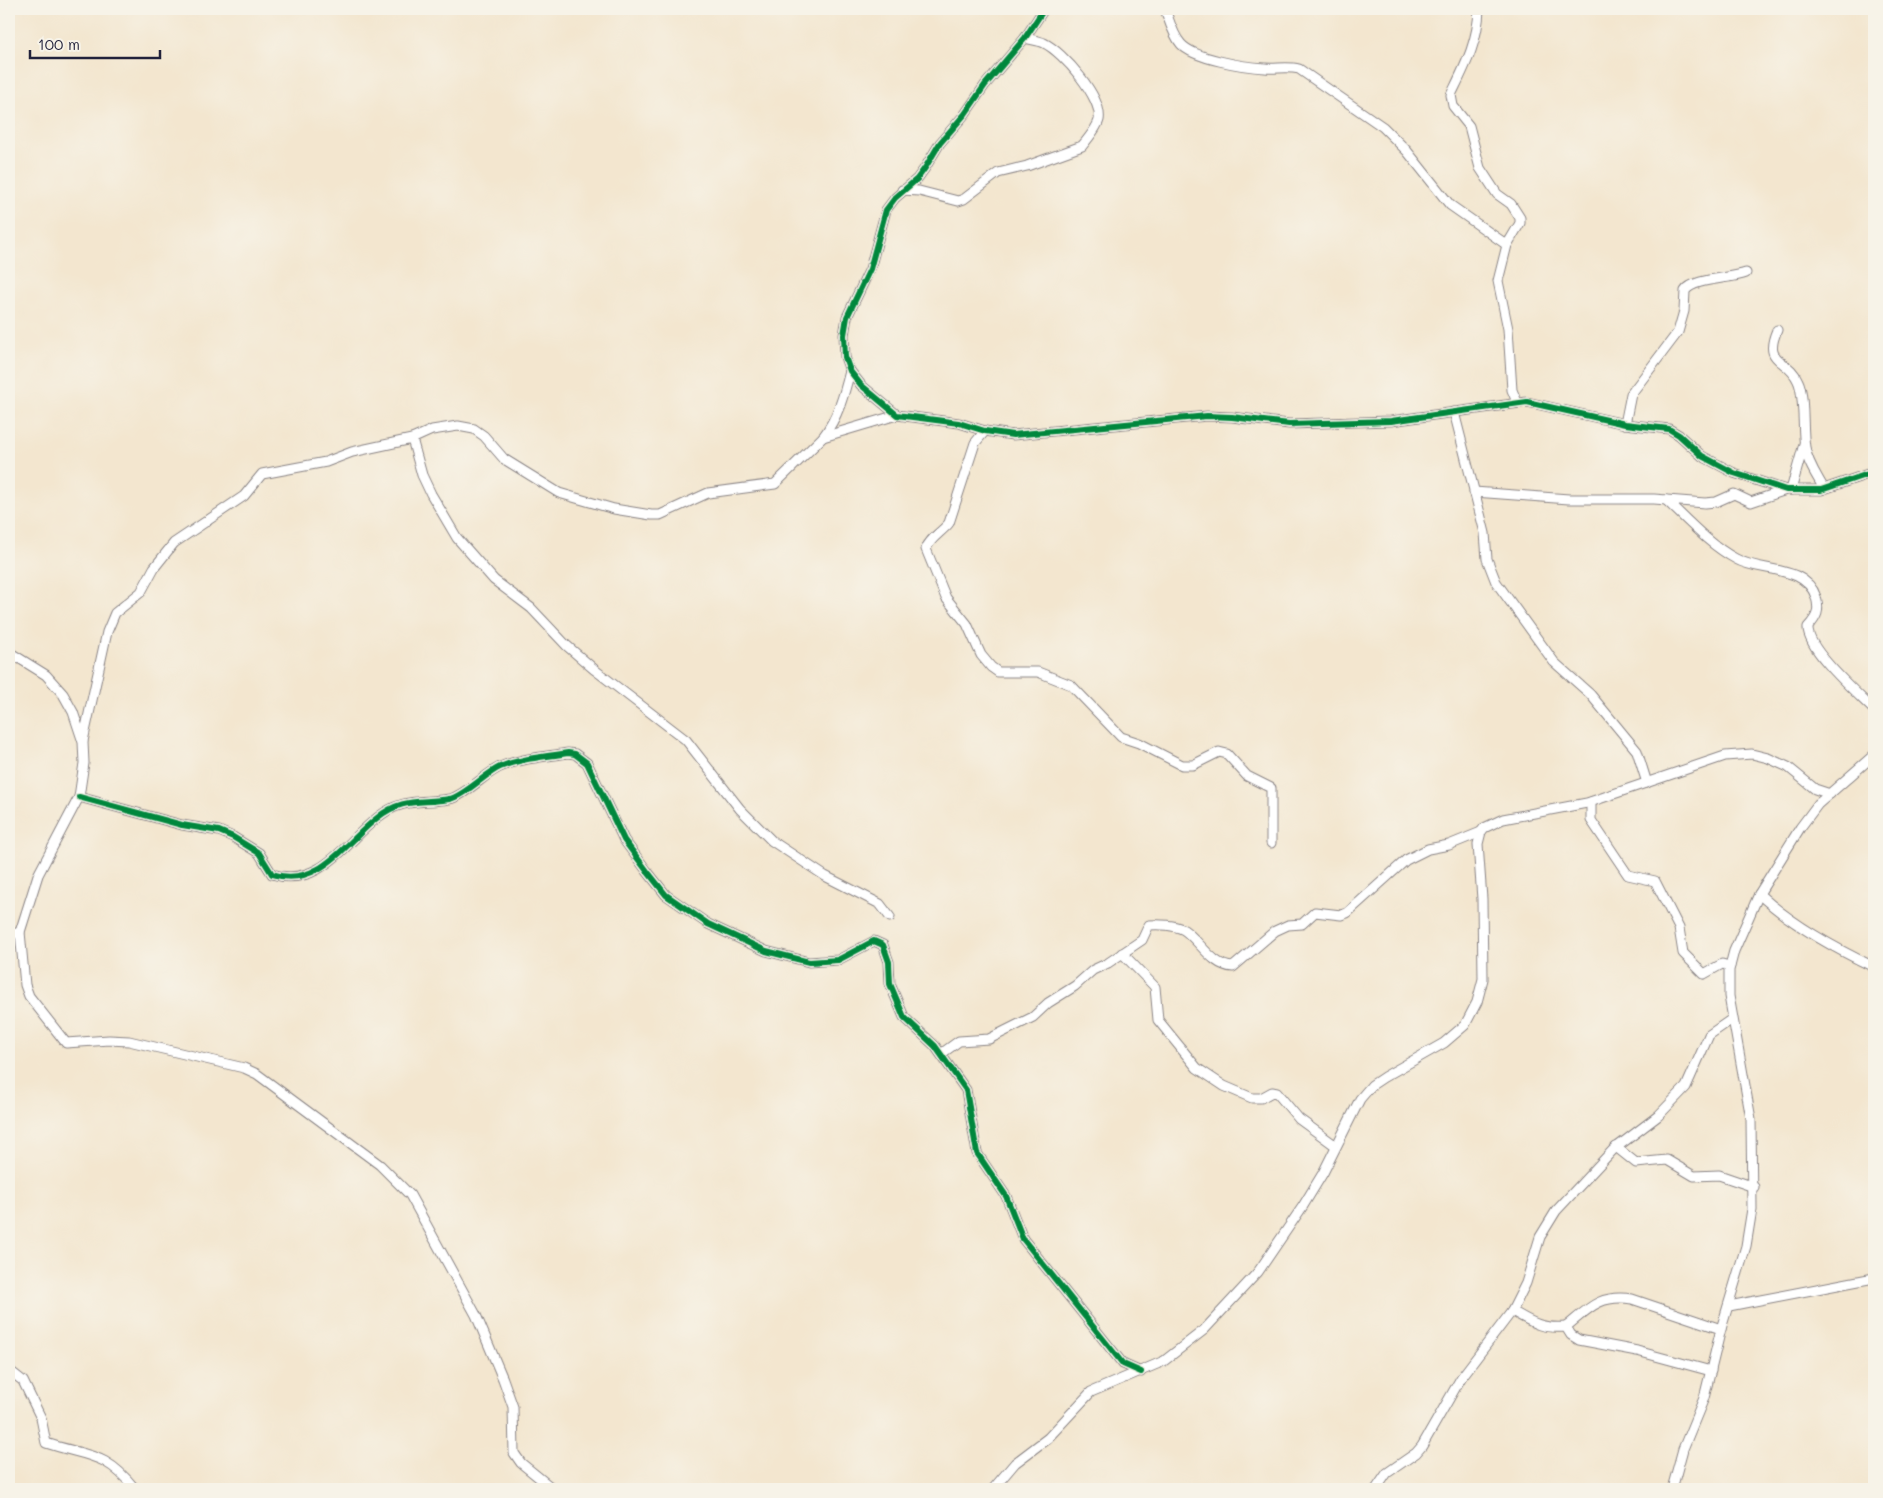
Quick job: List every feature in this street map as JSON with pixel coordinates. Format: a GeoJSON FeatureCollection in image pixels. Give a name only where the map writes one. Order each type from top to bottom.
{"type":"FeatureCollection","features":[{"type":"Feature","properties":{"kind":"street"},"geometry":{"type":"LineString","coordinates":[[897,415],[861,385],[850,371],[845,357],[844,335],[847,317],[870,269],[886,210],[902,190],[917,179],[940,142],[965,114],[984,84],[1025,38],[1044,9]]}},
{"type":"Feature","properties":{"kind":"street"},"geometry":{"type":"LineString","coordinates":[[1038,16],[1053,9]]}},
{"type":"Feature","properties":{"kind":"street"},"geometry":{"type":"LineString","coordinates":[[1165,9],[1179,42],[1185,49],[1228,63],[1263,68],[1291,67],[1299,69],[1383,127],[1407,151],[1450,204],[1507,245]]}},
{"type":"Feature","properties":{"kind":"street"},"geometry":{"type":"LineString","coordinates":[[1479,9],[1474,47],[1451,95],[1451,101],[1469,126],[1480,168],[1497,194],[1511,204],[1520,218],[1520,223],[1507,245],[1499,273],[1498,287],[1508,329],[1511,383],[1517,402]]}},
{"type":"Feature","properties":{"kind":"street"},"geometry":{"type":"LineString","coordinates":[[902,190],[919,191],[958,201],[964,199],[998,173],[1027,166],[1082,146],[1087,140],[1099,120],[1097,102],[1079,75],[1051,48],[1042,42],[1025,38]]}},
{"type":"Feature","properties":{"kind":"street"},"geometry":{"type":"LineString","coordinates":[[1625,424],[1631,394],[1678,332],[1683,319],[1684,291],[1698,283],[1734,278],[1746,273]]}},
{"type":"Feature","properties":{"kind":"street"},"geometry":{"type":"LineString","coordinates":[[1777,330],[1772,342],[1772,351],[1776,359],[1798,381],[1804,442],[1809,462],[1824,489]]}},
{"type":"Feature","properties":{"kind":"street"},"geometry":{"type":"LineString","coordinates":[[82,742],[111,619],[141,592],[154,568],[174,543],[244,496],[262,474],[326,462],[352,452],[412,439],[440,428],[458,426],[474,429],[484,436],[504,458],[559,493],[614,509],[651,515],[672,511],[708,493],[775,484],[823,437],[833,424],[850,371]]}},
{"type":"Feature","properties":{"kind":"street"},"geometry":{"type":"LineString","coordinates":[[823,437],[897,415],[959,423],[985,431],[1013,434],[1207,416],[1232,416],[1289,424],[1366,422],[1454,412],[1517,402],[1537,404],[1625,424],[1669,429],[1679,434],[1702,456],[1734,473],[1789,490]]}},
{"type":"Feature","properties":{"kind":"street"},"geometry":{"type":"LineString","coordinates":[[1454,412],[1485,533],[1487,559],[1496,582],[1554,662],[1590,694],[1637,751],[1647,783]]}},
{"type":"Feature","properties":{"kind":"street"},"geometry":{"type":"LineString","coordinates":[[985,431],[975,443],[949,522],[942,532],[928,543],[926,548],[946,598],[967,624],[981,655],[990,667],[998,672],[1038,672],[1071,685],[1121,738],[1139,743],[1182,765],[1194,765],[1219,752],[1227,754],[1247,776],[1271,788],[1270,843]]}},
{"type":"Feature","properties":{"kind":"street"},"geometry":{"type":"LineString","coordinates":[[412,439],[422,475],[431,494],[457,538],[494,580],[531,608],[566,645],[595,670],[686,740],[740,809],[772,841],[825,876],[880,904],[890,917]]}},
{"type":"Feature","properties":{"kind":"street"},"geometry":{"type":"LineString","coordinates":[[1789,490],[1804,442]]}},
{"type":"Feature","properties":{"kind":"street"},"geometry":{"type":"LineString","coordinates":[[1474,492],[1575,500],[1666,500],[1711,503],[1734,494],[1750,502],[1789,490],[1824,489],[1874,472]]}},
{"type":"Feature","properties":{"kind":"street"},"geometry":{"type":"LineString","coordinates":[[1666,500],[1712,543],[1736,559],[1780,570],[1809,585],[1814,590],[1818,615],[1808,627],[1810,640],[1832,667],[1874,710]]}},
{"type":"Feature","properties":{"kind":"street"},"geometry":{"type":"LineString","coordinates":[[9,652],[46,675],[63,694],[73,712],[82,742],[84,763],[79,797],[38,875],[20,932],[25,985],[29,996],[66,1043],[109,1040],[129,1041],[244,1068],[272,1084],[380,1165],[410,1195],[476,1315],[513,1407],[514,1453],[521,1463],[554,1489]]}},
{"type":"Feature","properties":{"kind":"street"},"geometry":{"type":"LineString","coordinates":[[79,797],[182,825],[219,831],[248,844],[259,853],[272,874],[295,877],[327,865],[377,818],[396,806],[418,800],[449,799],[499,768],[515,762],[568,753],[575,754],[588,764],[624,840],[666,895],[708,924],[766,951],[809,962],[838,960],[866,943],[878,942],[886,952],[890,984],[904,1017],[941,1054],[966,1090],[976,1153],[1006,1196],[1023,1239],[1123,1364],[1141,1372]]}},
{"type":"Feature","properties":{"kind":"street"},"geometry":{"type":"LineString","coordinates":[[941,1054],[959,1041],[989,1040],[1032,1017],[1048,1003],[1075,986],[1093,970],[1112,961],[1144,938],[1148,926],[1158,924],[1182,929],[1213,957],[1228,967],[1233,967],[1283,926],[1302,924],[1315,912],[1340,915],[1347,912],[1406,860],[1428,849],[1449,845],[1481,832],[1503,819],[1591,802],[1682,772],[1714,758],[1752,754],[1779,762],[1815,789],[1830,794]]}},
{"type":"Feature","properties":{"kind":"street"},"geometry":{"type":"LineString","coordinates":[[1672,1489],[1684,1449],[1704,1398],[1721,1329],[1746,1246],[1754,1187],[1751,1119],[1732,1019],[1730,996],[1730,966],[1734,950],[1759,894],[1800,828],[1818,804],[1874,755]]}},
{"type":"Feature","properties":{"kind":"street"},"geometry":{"type":"LineString","coordinates":[[1591,802],[1589,816],[1627,874],[1655,881],[1679,928],[1681,946],[1686,958],[1704,974],[1722,964],[1730,966]]}},
{"type":"Feature","properties":{"kind":"street"},"geometry":{"type":"LineString","coordinates":[[992,1489],[1015,1462],[1048,1438],[1091,1392],[1164,1361],[1204,1330],[1258,1272],[1303,1206],[1323,1173],[1360,1099],[1372,1085],[1454,1036],[1473,1013],[1483,979],[1482,899],[1478,844],[1481,832]]}},
{"type":"Feature","properties":{"kind":"street"},"geometry":{"type":"LineString","coordinates":[[1759,894],[1770,904],[1830,944],[1874,967]]}},
{"type":"Feature","properties":{"kind":"street"},"geometry":{"type":"LineString","coordinates":[[9,935],[20,932]]}},
{"type":"Feature","properties":{"kind":"street"},"geometry":{"type":"LineString","coordinates":[[1122,953],[1156,987],[1158,1020],[1197,1068],[1224,1086],[1252,1098],[1261,1098],[1272,1092],[1277,1093],[1299,1119],[1336,1146]]}},
{"type":"Feature","properties":{"kind":"street"},"geometry":{"type":"LineString","coordinates":[[1376,1489],[1387,1473],[1416,1453],[1422,1446],[1461,1378],[1512,1311],[1526,1282],[1540,1237],[1556,1211],[1616,1147],[1658,1116],[1686,1087],[1709,1035],[1732,1019]]}},
{"type":"Feature","properties":{"kind":"street"},"geometry":{"type":"LineString","coordinates":[[1616,1147],[1636,1163],[1667,1160],[1694,1176],[1719,1175],[1754,1187]]}},
{"type":"Feature","properties":{"kind":"street"},"geometry":{"type":"LineString","coordinates":[[1729,1306],[1874,1278]]}},
{"type":"Feature","properties":{"kind":"street"},"geometry":{"type":"LineString","coordinates":[[1512,1311],[1548,1328],[1566,1327],[1603,1299],[1618,1297],[1632,1299],[1721,1329]]}},
{"type":"Feature","properties":{"kind":"street"},"geometry":{"type":"LineString","coordinates":[[1566,1327],[1579,1340],[1637,1351],[1711,1371]]}},
{"type":"Feature","properties":{"kind":"street"},"geometry":{"type":"LineString","coordinates":[[9,1370],[23,1381],[41,1418],[46,1443],[109,1462],[124,1475],[135,1489]]}},
{"type":"Feature","properties":{"kind":"cycle path"},"geometry":{"type":"LineString","coordinates":[[1044,9],[1025,38],[985,85],[965,114],[940,143],[917,179],[895,198],[886,210],[870,269],[847,317],[844,335],[845,357],[850,371],[861,385],[897,415],[959,423],[985,431],[1013,435],[1207,416],[1289,424],[1391,421],[1527,402],[1625,424],[1669,429],[1679,435],[1702,456],[1734,473],[1786,490],[1821,490],[1874,472]]}},
{"type":"Feature","properties":{"kind":"cycle path"},"geometry":{"type":"LineString","coordinates":[[79,797],[182,825],[219,831],[259,853],[272,874],[289,877],[304,875],[318,869],[343,850],[377,818],[395,807],[412,802],[455,797],[468,790],[494,770],[508,764],[568,753],[575,754],[587,763],[624,840],[647,871],[666,895],[708,924],[766,951],[809,962],[838,960],[874,941],[883,945],[889,962],[890,984],[904,1017],[935,1046],[966,1090],[977,1153],[1006,1196],[1023,1239],[1123,1364],[1141,1372]]}}]}
